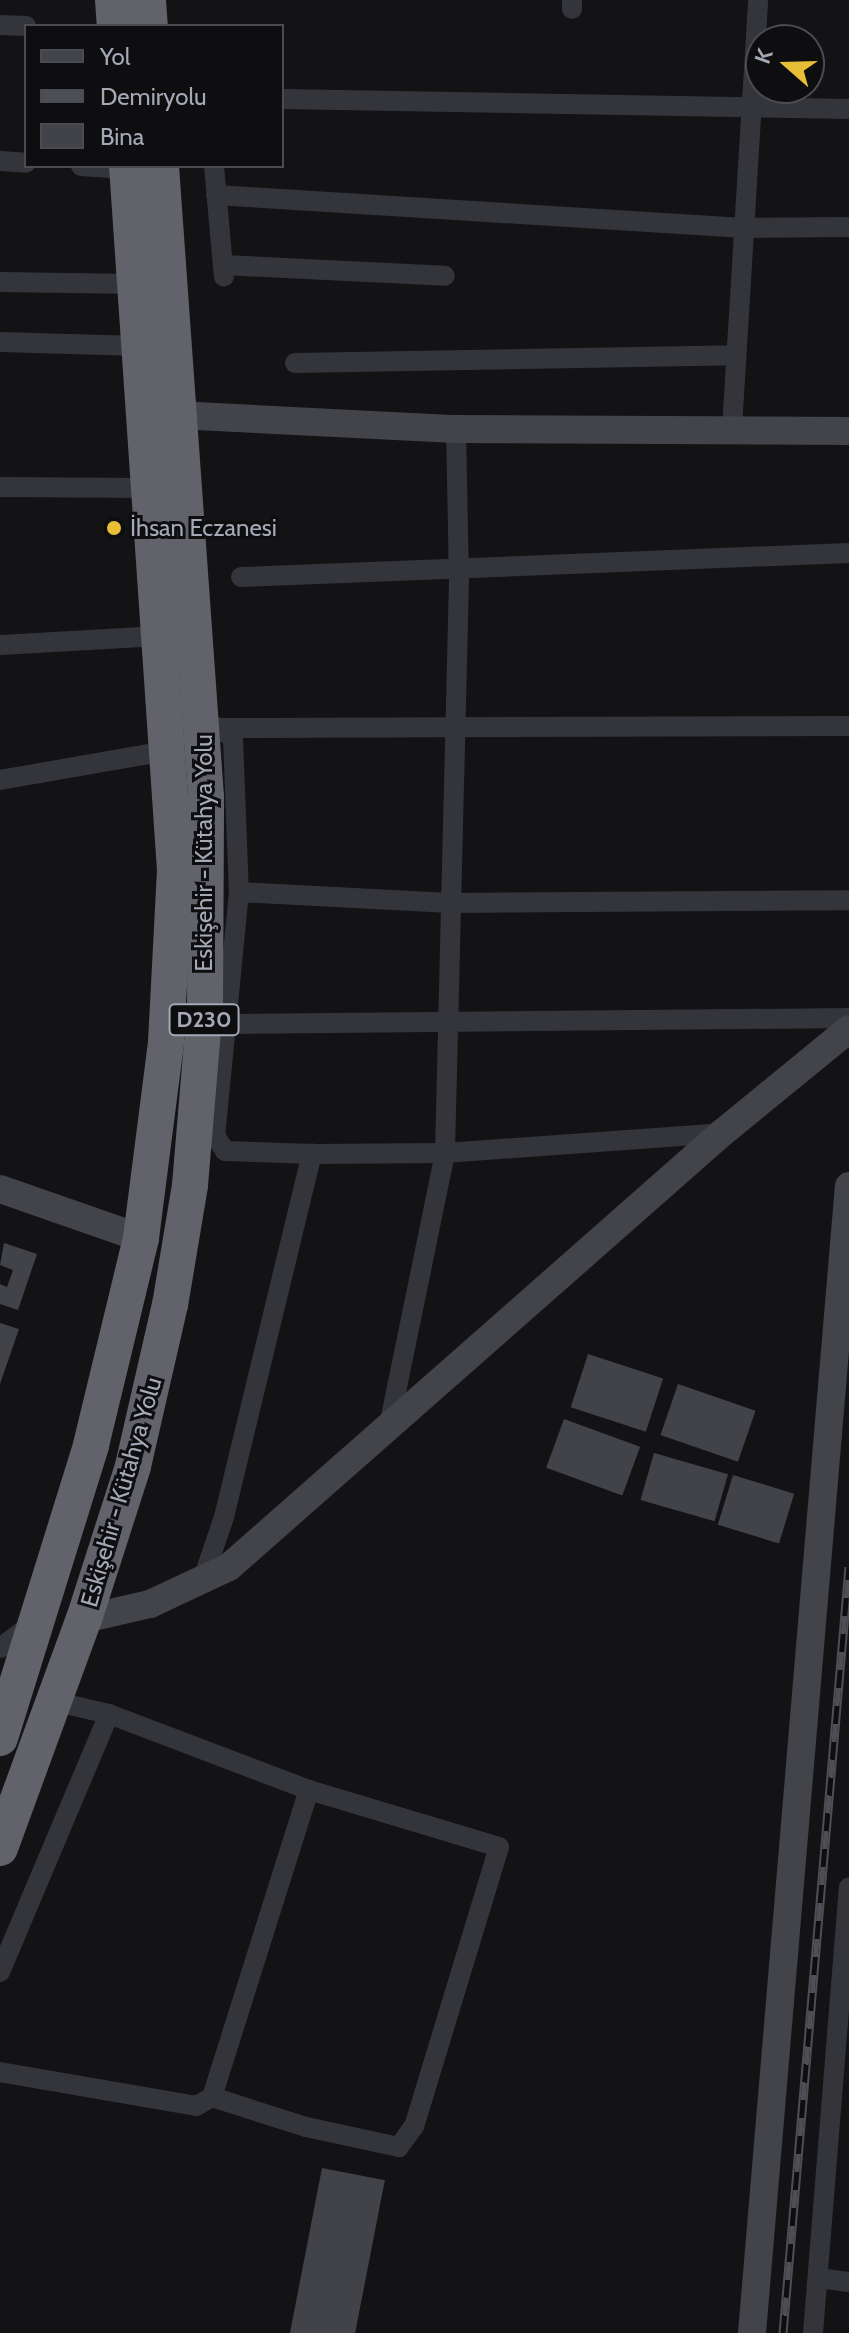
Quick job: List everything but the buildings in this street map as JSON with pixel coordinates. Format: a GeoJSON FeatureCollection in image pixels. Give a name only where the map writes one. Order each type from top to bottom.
{"type":"FeatureCollection","features":[{"type":"Feature","properties":{"kind":"highway"},"geometry":{"type":"LineString","coordinates":[[113,0],[115,24]]}},
{"type":"Feature","properties":{"kind":"highway"},"geometry":{"type":"LineString","coordinates":[[148,0],[150,24]]}},
{"type":"Feature","properties":{"kind":"highway","name":"Eskişehir - Kütahya Yolu"},"geometry":{"type":"LineString","coordinates":[[0,1738],[91,1445],[141,1238],[166,1042],[175,870],[147,488],[161,419],[140,346],[136,284],[138,168]]}},
{"type":"Feature","properties":{"kind":"highway","name":"Eskişehir - Kütahya Yolu"},"geometry":{"type":"LineString","coordinates":[[0,1848],[84,1619],[133,1466],[170,1305],[190,1185],[205,1005],[213,726],[161,419],[138,168]]}},
{"type":"Feature","properties":{"kind":"street"},"geometry":{"type":"LineString","coordinates":[[732,428],[758,0]]}},
{"type":"Feature","properties":{"kind":"street"},"geometry":{"type":"LineString","coordinates":[[0,25],[24,26]]}},
{"type":"Feature","properties":{"kind":"street"},"geometry":{"type":"LineString","coordinates":[[284,99],[849,109]]}},
{"type":"Feature","properties":{"kind":"street"},"geometry":{"type":"LineString","coordinates":[[0,161],[24,163]]}},
{"type":"Feature","properties":{"kind":"street"},"geometry":{"type":"LineString","coordinates":[[214,168],[224,271],[445,276]]}},
{"type":"Feature","properties":{"kind":"street"},"geometry":{"type":"LineString","coordinates":[[216,195],[744,228],[849,227]]}},
{"type":"Feature","properties":{"kind":"street"},"geometry":{"type":"LineString","coordinates":[[0,282],[136,284]]}},
{"type":"Feature","properties":{"kind":"street"},"geometry":{"type":"LineString","coordinates":[[0,342],[140,346]]}},
{"type":"Feature","properties":{"kind":"street"},"geometry":{"type":"LineString","coordinates":[[295,363],[736,355]]}},
{"type":"Feature","properties":{"kind":"street"},"geometry":{"type":"LineString","coordinates":[[161,419],[456,429],[732,428],[849,431]]}},
{"type":"Feature","properties":{"kind":"street"},"geometry":{"type":"LineString","coordinates":[[389,1426],[445,1153],[459,570],[456,429]]}},
{"type":"Feature","properties":{"kind":"street"},"geometry":{"type":"LineString","coordinates":[[0,487],[147,488]]}},
{"type":"Feature","properties":{"kind":"street"},"geometry":{"type":"LineString","coordinates":[[241,577],[849,553]]}},
{"type":"Feature","properties":{"kind":"street"},"geometry":{"type":"LineString","coordinates":[[0,645],[160,636]]}},
{"type":"Feature","properties":{"kind":"street"},"geometry":{"type":"LineString","coordinates":[[213,726],[455,730],[849,726]]}},
{"type":"Feature","properties":{"kind":"street"},"geometry":{"type":"LineString","coordinates":[[213,726],[233,738],[239,892],[229,1024],[215,1136],[225,1151],[262,1156],[445,1153],[722,1133]]}},
{"type":"Feature","properties":{"kind":"street"},"geometry":{"type":"LineString","coordinates":[[0,780],[166,751]]}},
{"type":"Feature","properties":{"kind":"street"},"geometry":{"type":"LineString","coordinates":[[239,892],[450,903],[849,900]]}},
{"type":"Feature","properties":{"kind":"street"},"geometry":{"type":"LineString","coordinates":[[229,1024],[849,1018]]}},
{"type":"Feature","properties":{"kind":"street"},"geometry":{"type":"LineString","coordinates":[[84,1619],[150,1604],[229,1567],[722,1133],[849,1029]]}},
{"type":"Feature","properties":{"kind":"street"},"geometry":{"type":"LineString","coordinates":[[203,1579],[224,1517],[312,1154]]}},
{"type":"Feature","properties":{"kind":"street"},"geometry":{"type":"LineString","coordinates":[[752,2333],[849,1186]]}},
{"type":"Feature","properties":{"kind":"street"},"geometry":{"type":"LineString","coordinates":[[0,1189],[141,1238]]}},
{"type":"Feature","properties":{"kind":"street"},"geometry":{"type":"LineString","coordinates":[[0,1648],[38,1620]]}},
{"type":"Feature","properties":{"kind":"street"},"geometry":{"type":"LineString","coordinates":[[53,1701],[109,1714],[309,1790],[499,1847],[414,2126],[399,2147],[306,2127],[212,2097]]}},
{"type":"Feature","properties":{"kind":"street"},"geometry":{"type":"LineString","coordinates":[[0,1972],[109,1714]]}},
{"type":"Feature","properties":{"kind":"street"},"geometry":{"type":"LineString","coordinates":[[0,2072],[196,2106],[212,2097],[309,1790]]}},
{"type":"Feature","properties":{"kind":"street"},"geometry":{"type":"LineString","coordinates":[[813,2333],[844,1987],[849,1887]]}},
{"type":"Feature","properties":{"kind":"street"},"geometry":{"type":"LineString","coordinates":[[819,2278],[849,2282]]}},
{"type":"Feature","properties":{"kind":"railway"},"geometry":{"type":"LineString","coordinates":[[783,2333],[849,1567]]}},
{"type":"Feature","properties":{"kind":"place","name":"İhsan Eczanesi"},"geometry":{"type":"Point","coordinates":[114,528]}}]}
